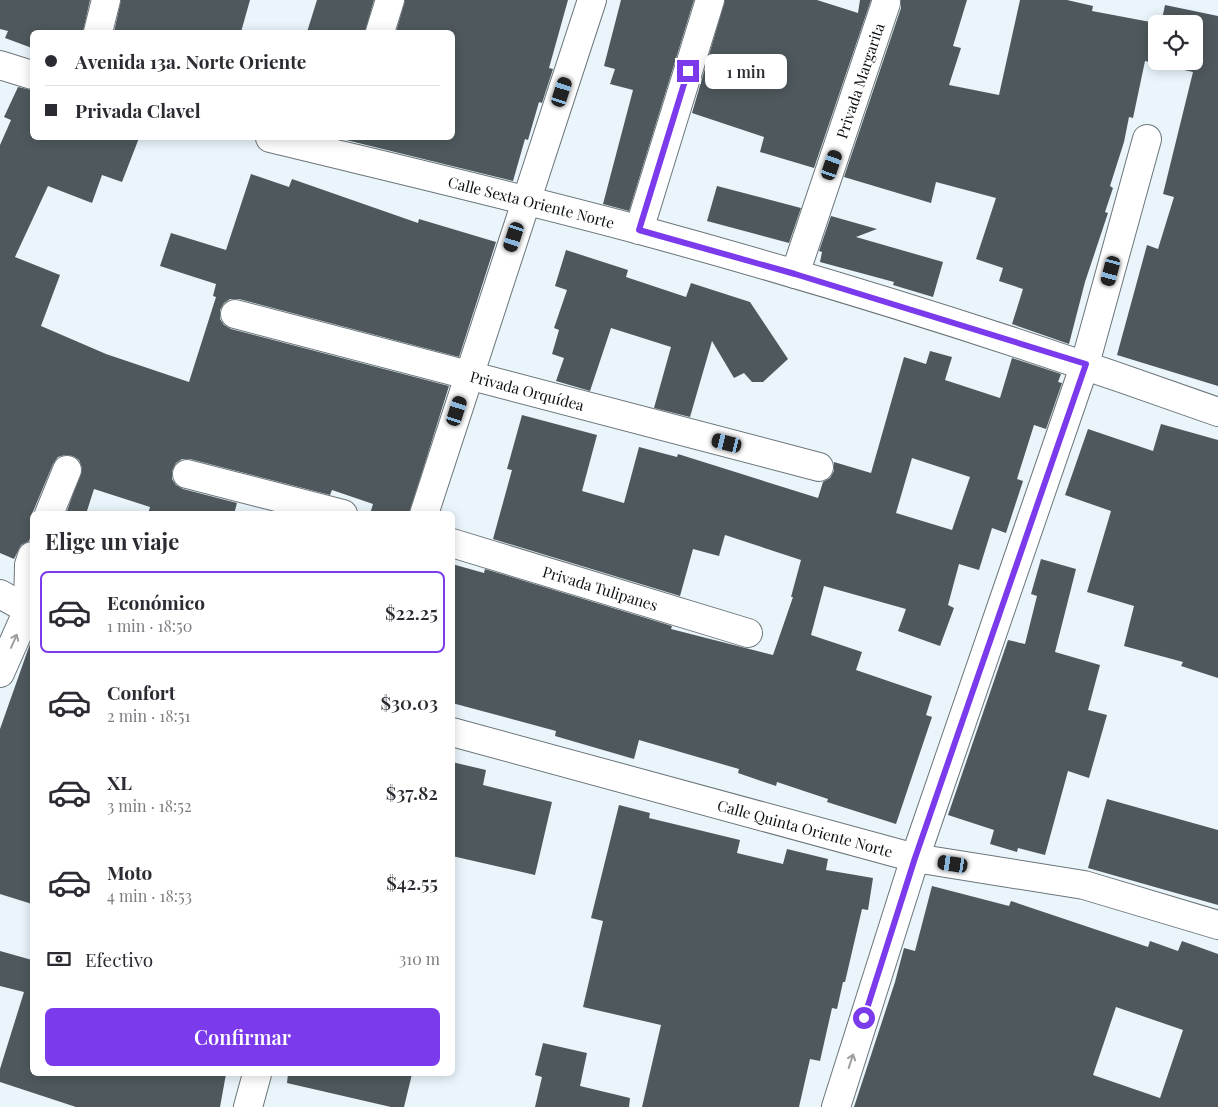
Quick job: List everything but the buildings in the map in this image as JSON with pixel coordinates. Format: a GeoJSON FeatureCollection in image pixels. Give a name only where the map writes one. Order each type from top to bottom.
{"type":"FeatureCollection","features":[{"type":"Feature","properties":{"kind":"street"},"geometry":{"type":"LineString","coordinates":[[98,30],[106,0]]}},
{"type":"Feature","properties":{"kind":"street"},"geometry":{"type":"LineString","coordinates":[[381,30],[390,0]]}},
{"type":"Feature","properties":{"kind":"street"},"geometry":{"type":"LineString","coordinates":[[425,511],[592,0]]}},
{"type":"Feature","properties":{"kind":"street"},"geometry":{"type":"LineString","coordinates":[[639,230],[710,0]]}},
{"type":"Feature","properties":{"kind":"street","name":"Privada Margarita"},"geometry":{"type":"LineString","coordinates":[[795,274],[886,2]]}},
{"type":"Feature","properties":{"kind":"street"},"geometry":{"type":"LineString","coordinates":[[0,65],[30,74]]}},
{"type":"Feature","properties":{"kind":"street"},"geometry":{"type":"LineString","coordinates":[[836,1107],[915,858],[1086,364],[1147,139]]}},
{"type":"Feature","properties":{"kind":"street","name":"Calle Sexta Oriente Norte"},"geometry":{"type":"LineString","coordinates":[[287,140],[345,147],[525,202],[639,230],[795,274],[1086,364],[1218,412]]}},
{"type":"Feature","properties":{"kind":"street","name":"Privada Orquídea"},"geometry":{"type":"LineString","coordinates":[[235,314],[468,377],[819,467]]}},
{"type":"Feature","properties":{"kind":"street"},"geometry":{"type":"LineString","coordinates":[[50,511],[67,470]]}},
{"type":"Feature","properties":{"kind":"street"},"geometry":{"type":"LineString","coordinates":[[186,474],[331,511]]}},
{"type":"Feature","properties":{"kind":"street","name":"Privada Tulipanes"},"geometry":{"type":"LineString","coordinates":[[455,544],[748,634]]}},
{"type":"Feature","properties":{"kind":"street"},"geometry":{"type":"LineString","coordinates":[[0,673],[30,611],[30,562]]}},
{"type":"Feature","properties":{"kind":"street"},"geometry":{"type":"LineString","coordinates":[[0,594],[30,611]]}},
{"type":"Feature","properties":{"kind":"street","name":"Calle Quinta Oriente Norte"},"geometry":{"type":"LineString","coordinates":[[455,733],[915,858],[1084,885],[1218,926]]}},
{"type":"Feature","properties":{"kind":"street"},"geometry":{"type":"LineString","coordinates":[[248,1107],[256,1076]]}},
{"type":"Feature","properties":{"kind":"route"},"geometry":{"type":"LineString","coordinates":[[688,71],[639,230],[795,274],[1086,364],[915,858],[864,1018]]}}]}
